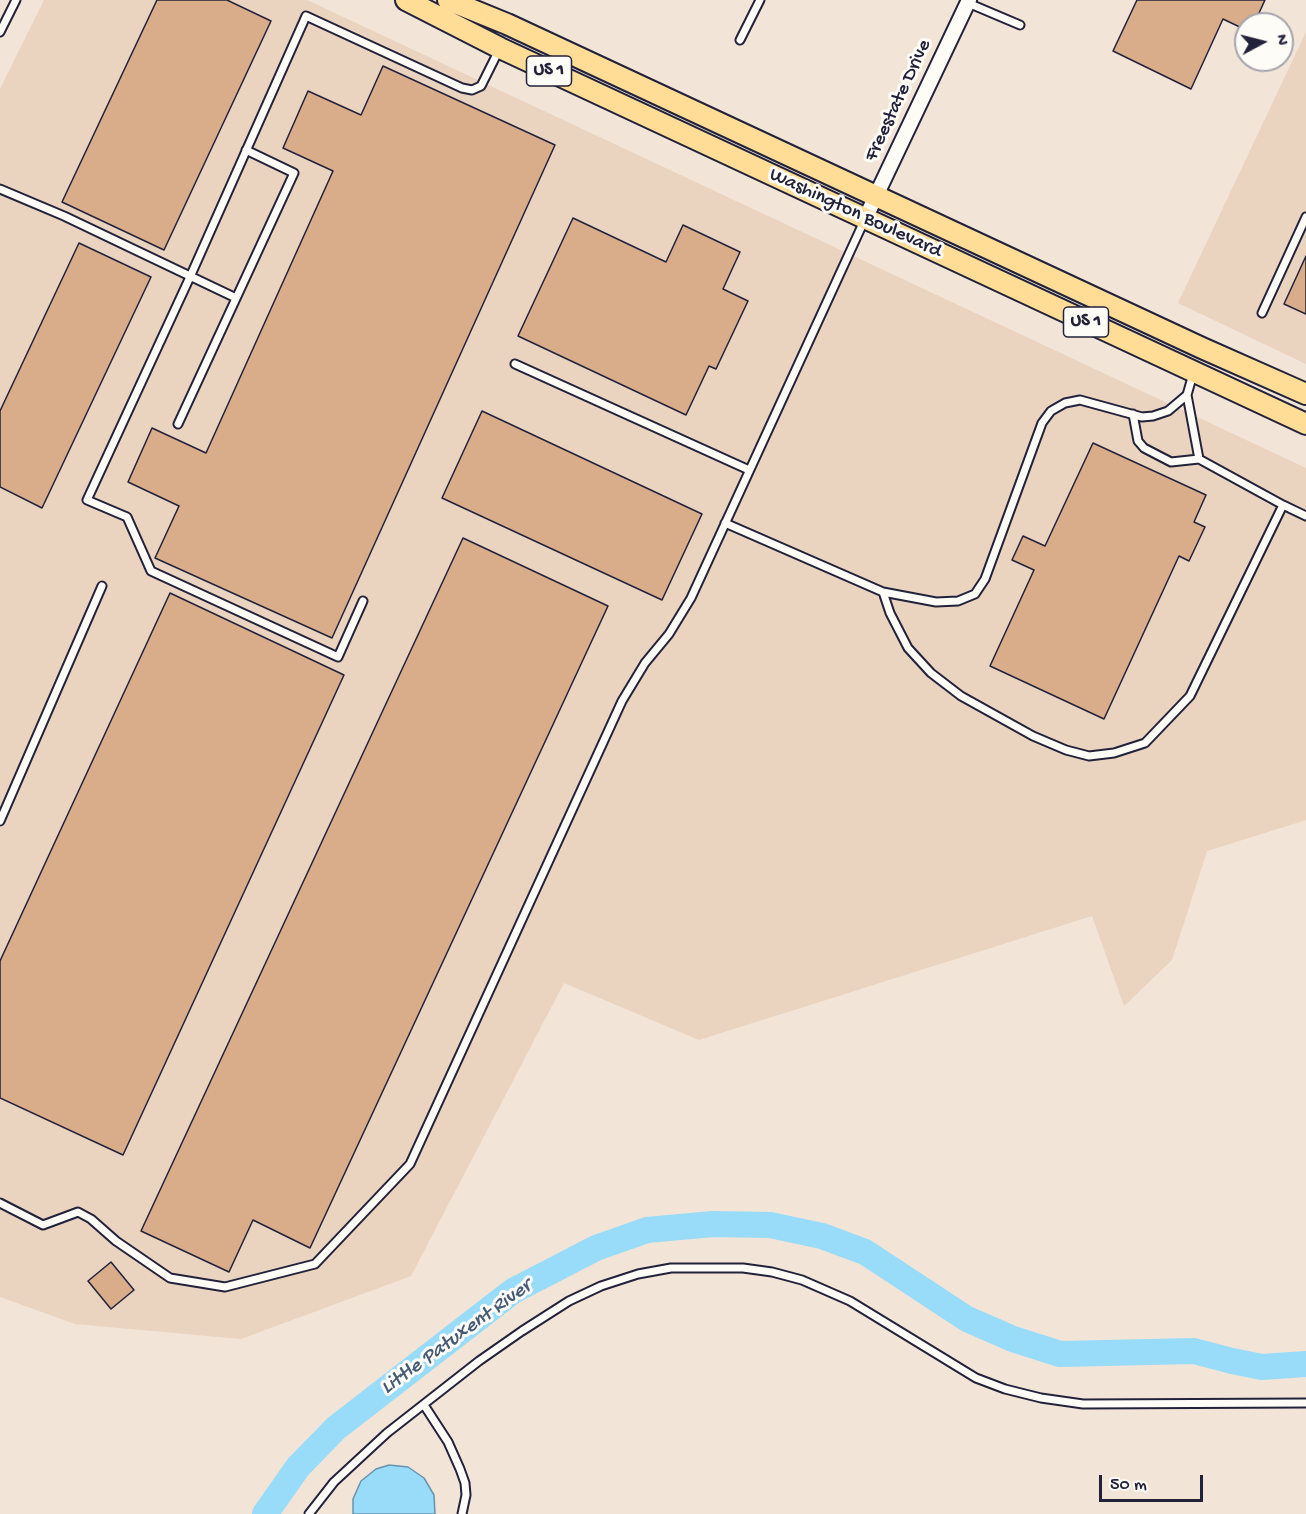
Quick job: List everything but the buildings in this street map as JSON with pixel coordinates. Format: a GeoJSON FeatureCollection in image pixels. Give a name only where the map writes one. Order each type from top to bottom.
{"type":"FeatureCollection","features":[{"type":"Feature","properties":{"kind":"main road","name":"Washington Boulevard"},"geometry":{"type":"LineString","coordinates":[[406,0],[500,48],[1306,424]]}},
{"type":"Feature","properties":{"kind":"main road","name":"Washington Boulevard"},"geometry":{"type":"LineString","coordinates":[[448,0],[507,24],[1202,348],[1297,385],[1306,394]]}},
{"type":"Feature","properties":{"kind":"street","name":"Freestate Drive"},"geometry":{"type":"LineString","coordinates":[[865,219],[968,1]]}},
{"type":"Feature","properties":{"kind":"lane"},"geometry":{"type":"LineString","coordinates":[[0,32],[16,0]]}},
{"type":"Feature","properties":{"kind":"lane"},"geometry":{"type":"LineString","coordinates":[[740,40],[759,0]]}},
{"type":"Feature","properties":{"kind":"lane"},"geometry":{"type":"LineString","coordinates":[[968,1],[1020,25]]}},
{"type":"Feature","properties":{"kind":"lane"},"geometry":{"type":"LineString","coordinates":[[363,601],[338,657],[151,571],[127,517],[87,500],[190,277],[306,16],[462,88],[472,90],[481,86],[500,48]]}},
{"type":"Feature","properties":{"kind":"lane"},"geometry":{"type":"LineString","coordinates":[[178,424],[294,173],[246,150]]}},
{"type":"Feature","properties":{"kind":"lane"},"geometry":{"type":"LineString","coordinates":[[0,189],[64,216],[236,298]]}},
{"type":"Feature","properties":{"kind":"lane"},"geometry":{"type":"LineString","coordinates":[[1262,313],[1306,217]]}},
{"type":"Feature","properties":{"kind":"lane"},"geometry":{"type":"LineString","coordinates":[[0,1203],[43,1225],[78,1212],[170,1278],[225,1287],[315,1264],[410,1164],[622,701],[645,663],[669,634],[691,598],[865,219]]}},
{"type":"Feature","properties":{"kind":"lane"},"geometry":{"type":"LineString","coordinates":[[514,364],[749,470]]}},
{"type":"Feature","properties":{"kind":"lane"},"geometry":{"type":"LineString","coordinates":[[1194,372],[1187,395],[1198,459]]}},
{"type":"Feature","properties":{"kind":"lane"},"geometry":{"type":"LineString","coordinates":[[725,523],[883,592],[936,602],[958,601],[975,594],[985,579],[1042,423],[1051,411],[1065,403],[1080,400],[1142,417],[1154,416],[1168,411],[1187,395]]}},
{"type":"Feature","properties":{"kind":"lane"},"geometry":{"type":"LineString","coordinates":[[1133,414],[1138,441],[1144,448],[1171,462],[1198,459],[1306,516]]}},
{"type":"Feature","properties":{"kind":"lane"},"geometry":{"type":"LineString","coordinates":[[883,592],[890,613],[908,648],[931,673],[961,696],[1033,736],[1066,750],[1089,756],[1114,753],[1145,743],[1190,696],[1284,505]]}},
{"type":"Feature","properties":{"kind":"lane"},"geometry":{"type":"LineString","coordinates":[[0,821],[102,586]]}},
{"type":"Feature","properties":{"kind":"lane"},"geometry":{"type":"LineString","coordinates":[[309,1514],[334,1482],[387,1433],[522,1331],[569,1301],[601,1286],[638,1274],[670,1268],[709,1266],[743,1268],[772,1272],[830,1290],[884,1320],[976,1378],[1005,1389],[1041,1398],[1083,1404],[1306,1403]]}},
{"type":"Feature","properties":{"kind":"lane"},"geometry":{"type":"LineString","coordinates":[[423,1405],[448,1442],[460,1469],[466,1495],[462,1514]]}},
{"type":"Feature","properties":{"kind":"shaded area"},"geometry":{"type":"Polygon","coordinates":[[[44,0],[307,0],[1306,468],[1306,820],[1207,851],[1172,960],[1124,1006],[1092,916],[699,1040],[564,983],[411,1276],[241,1339],[75,1324],[0,1297],[0,89],[44,0]]]}},
{"type":"Feature","properties":{"kind":"shaded area"},"geometry":{"type":"Polygon","coordinates":[[[1306,32],[1306,364],[1178,303],[1287,72],[1294,72],[1294,57],[1306,32]]]}},
{"type":"Feature","properties":{"kind":"water"},"geometry":{"type":"Polygon","coordinates":[[[389,1465],[408,1467],[424,1478],[434,1495],[435,1514],[353,1514],[353,1499],[361,1481],[376,1469],[389,1465]]]}},
{"type":"Feature","properties":{"kind":"waterway","name":"Little Patuxent River"},"geometry":{"type":"LineString","coordinates":[[265,1514],[298,1467],[336,1428],[513,1291],[596,1248],[647,1230],[713,1224],[770,1225],[822,1236],[865,1252],[967,1319],[1013,1339],[1060,1354],[1194,1351],[1262,1367],[1306,1364]]}}]}
